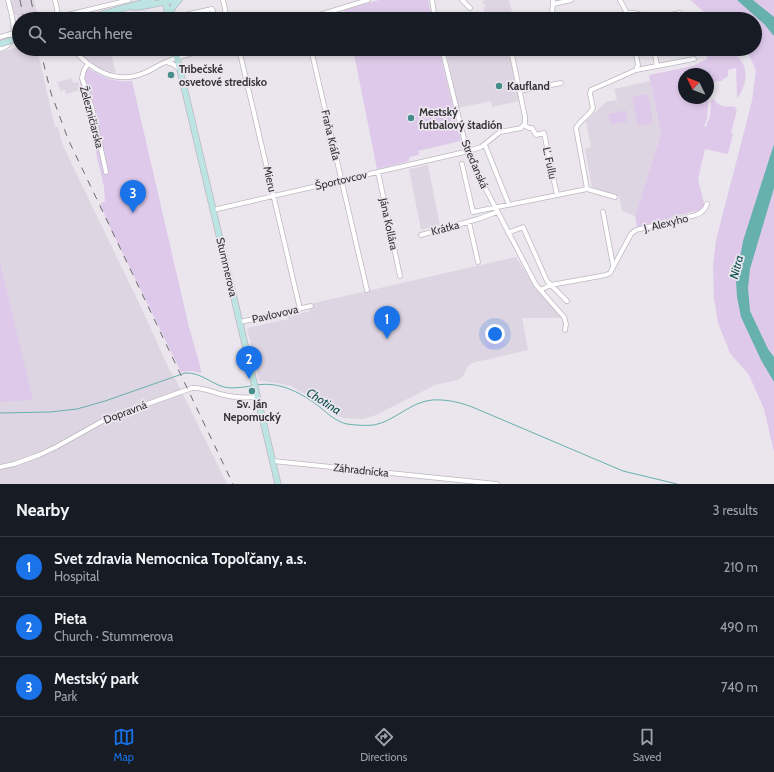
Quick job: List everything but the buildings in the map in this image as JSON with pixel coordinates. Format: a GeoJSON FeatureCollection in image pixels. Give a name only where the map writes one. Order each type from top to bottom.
{"type":"FeatureCollection","features":[{"type":"Feature","properties":{"kind":"street"},"geometry":{"type":"LineString","coordinates":[[8,0],[12,19]]}},
{"type":"Feature","properties":{"kind":"street"},"geometry":{"type":"LineString","coordinates":[[55,0],[58,12]]}},
{"type":"Feature","properties":{"kind":"street"},"geometry":{"type":"LineString","coordinates":[[105,0],[106,6]]}},
{"type":"Feature","properties":{"kind":"street"},"geometry":{"type":"LineString","coordinates":[[82,12],[129,0]]}},
{"type":"Feature","properties":{"kind":"street"},"geometry":{"type":"LineString","coordinates":[[112,12],[128,8],[138,3],[175,0]]}},
{"type":"Feature","properties":{"kind":"street"},"geometry":{"type":"LineString","coordinates":[[170,12],[174,4],[179,0]]}},
{"type":"Feature","properties":{"kind":"street"},"geometry":{"type":"LineString","coordinates":[[223,0],[225,12]]}},
{"type":"Feature","properties":{"kind":"street"},"geometry":{"type":"LineString","coordinates":[[329,12],[368,0]]}},
{"type":"Feature","properties":{"kind":"street"},"geometry":{"type":"LineString","coordinates":[[432,0],[435,12]]}},
{"type":"Feature","properties":{"kind":"street"},"geometry":{"type":"LineString","coordinates":[[462,0],[470,8]]}},
{"type":"Feature","properties":{"kind":"street"},"geometry":{"type":"LineString","coordinates":[[552,12],[554,2],[571,0]]}},
{"type":"Feature","properties":{"kind":"street"},"geometry":{"type":"LineString","coordinates":[[620,0],[626,12]]}},
{"type":"Feature","properties":{"kind":"street"},"geometry":{"type":"LineString","coordinates":[[165,1],[167,12]]}},
{"type":"Feature","properties":{"kind":"street"},"geometry":{"type":"LineString","coordinates":[[153,2],[165,12]]}},
{"type":"Feature","properties":{"kind":"street"},"geometry":{"type":"LineString","coordinates":[[198,12],[212,9],[213,12]]}},
{"type":"Feature","properties":{"kind":"street"},"geometry":{"type":"LineString","coordinates":[[0,37],[12,34]]}},
{"type":"Feature","properties":{"kind":"street"},"geometry":{"type":"LineString","coordinates":[[0,44],[12,40]]}},
{"type":"Feature","properties":{"kind":"street"},"geometry":{"type":"LineString","coordinates":[[0,50],[7,48],[12,41]]}},
{"type":"Feature","properties":{"kind":"street"},"geometry":{"type":"LineString","coordinates":[[81,56],[88,64],[105,74],[127,77],[145,73],[181,56]]}},
{"type":"Feature","properties":{"kind":"street","name":"Mieru"},"geometry":{"type":"LineString","coordinates":[[241,56],[300,309]]}},
{"type":"Feature","properties":{"kind":"street","name":"Fraňa Kráľa"},"geometry":{"type":"LineString","coordinates":[[313,56],[368,290]]}},
{"type":"Feature","properties":{"kind":"street","name":"Streďanská"},"geometry":{"type":"LineString","coordinates":[[444,56],[468,151],[497,212],[536,285],[564,317],[566,324],[565,330]]}},
{"type":"Feature","properties":{"kind":"street"},"geometry":{"type":"LineString","coordinates":[[485,145],[500,132],[521,128],[524,125],[525,117],[513,56]]}},
{"type":"Feature","properties":{"kind":"street"},"geometry":{"type":"LineString","coordinates":[[636,56],[638,65],[636,70]]}},
{"type":"Feature","properties":{"kind":"street"},"geometry":{"type":"LineString","coordinates":[[655,56],[657,66]]}},
{"type":"Feature","properties":{"kind":"street","name":"Stummerova"},"geometry":{"type":"LineString","coordinates":[[177,58],[278,484]]}},
{"type":"Feature","properties":{"kind":"street"},"geometry":{"type":"LineString","coordinates":[[588,189],[576,128],[593,108],[590,94],[591,90],[636,70],[694,59]]}},
{"type":"Feature","properties":{"kind":"street"},"geometry":{"type":"LineString","coordinates":[[166,62],[173,64],[180,70]]}},
{"type":"Feature","properties":{"kind":"street","name":"Železničiarska"},"geometry":{"type":"LineString","coordinates":[[88,64],[84,70],[82,78],[92,108],[106,172]]}},
{"type":"Feature","properties":{"kind":"street"},"geometry":{"type":"LineString","coordinates":[[520,91],[561,83]]}},
{"type":"Feature","properties":{"kind":"street","name":"Ľ. Fullu"},"geometry":{"type":"LineString","coordinates":[[524,125],[532,128],[536,135],[544,133],[557,196]]}},
{"type":"Feature","properties":{"kind":"street","name":"Športovcov"},"geometry":{"type":"LineString","coordinates":[[213,210],[468,151],[485,145]]}},
{"type":"Feature","properties":{"kind":"street","name":"Streďanská"},"geometry":{"type":"LineString","coordinates":[[485,145],[509,205]]}},
{"type":"Feature","properties":{"kind":"street","name":"Streďanská"},"geometry":{"type":"LineString","coordinates":[[462,164],[473,212],[495,208]]}},
{"type":"Feature","properties":{"kind":"street","name":"Jána Kollára"},"geometry":{"type":"LineString","coordinates":[[378,172],[400,276]]}},
{"type":"Feature","properties":{"kind":"street"},"geometry":{"type":"LineString","coordinates":[[495,208],[588,189],[615,197]]}},
{"type":"Feature","properties":{"kind":"street","name":"J. Alexyho"},"geometry":{"type":"LineString","coordinates":[[540,290],[551,285],[610,273],[632,234],[636,230],[701,214],[706,208],[707,204]]}},
{"type":"Feature","properties":{"kind":"street","name":"Krátka"},"geometry":{"type":"LineString","coordinates":[[421,235],[469,222],[497,212]]}},
{"type":"Feature","properties":{"kind":"street"},"geometry":{"type":"LineString","coordinates":[[603,212],[614,265]]}},
{"type":"Feature","properties":{"kind":"street","name":"Krátka"},"geometry":{"type":"LineString","coordinates":[[469,222],[478,262]]}},
{"type":"Feature","properties":{"kind":"street"},"geometry":{"type":"LineString","coordinates":[[508,233],[523,227],[547,281],[567,301]]}},
{"type":"Feature","properties":{"kind":"street","name":"Pavlovova"},"geometry":{"type":"LineString","coordinates":[[240,322],[311,306]]}},
{"type":"Feature","properties":{"kind":"street","name":"Dopravná"},"geometry":{"type":"LineString","coordinates":[[0,467],[14,464],[39,455],[108,418],[192,388],[200,388],[234,396],[257,397]]}},
{"type":"Feature","properties":{"kind":"street","name":"Záhradnícka"},"geometry":{"type":"LineString","coordinates":[[273,461],[497,484]]}},
{"type":"Feature","properties":{"kind":"shaded area"},"geometry":{"type":"Polygon","coordinates":[[[11,0],[34,0],[37,12],[13,12],[11,0]]]}},
{"type":"Feature","properties":{"kind":"shaded area"},"geometry":{"type":"Polygon","coordinates":[[[379,0],[428,0],[431,12],[344,12],[344,10],[379,0]]]}},
{"type":"Feature","properties":{"kind":"shaded area"},"geometry":{"type":"Polygon","coordinates":[[[485,0],[509,0],[512,12],[485,12],[483,9],[486,6],[482,2],[485,0]]]}},
{"type":"Feature","properties":{"kind":"shaded area"},"geometry":{"type":"Polygon","coordinates":[[[690,0],[774,0],[774,452],[764,409],[749,375],[730,353],[718,323],[714,298],[713,265],[716,240],[752,101],[756,70],[749,56],[762,56],[762,12],[704,12],[690,0]]]}},
{"type":"Feature","properties":{"kind":"shaded area"},"geometry":{"type":"Polygon","coordinates":[[[12,49],[12,56],[39,56],[55,127],[58,127],[62,143],[141,307],[169,369],[177,382],[227,484],[0,484],[0,401],[8,296],[0,261],[0,52],[12,49]]]}},
{"type":"Feature","properties":{"kind":"shaded area"},"geometry":{"type":"Polygon","coordinates":[[[83,56],[112,56],[116,73],[98,68],[83,56]]]}},
{"type":"Feature","properties":{"kind":"shaded area","name":"Mestský futbalový štadión"},"geometry":{"type":"Polygon","coordinates":[[[354,56],[441,56],[461,141],[418,151],[419,155],[409,157],[409,161],[377,169],[354,56]]]}},
{"type":"Feature","properties":{"kind":"shaded area"},"geometry":{"type":"Polygon","coordinates":[[[447,56],[509,56],[519,101],[492,107],[491,101],[458,108],[447,56]]]}},
{"type":"Feature","properties":{"kind":"shaded area"},"geometry":{"type":"Polygon","coordinates":[[[706,56],[737,56],[742,61],[746,75],[742,91],[737,99],[736,68],[728,70],[728,76],[721,81],[716,81],[714,83],[714,68],[683,68],[693,66],[707,59],[706,56]]]}},
{"type":"Feature","properties":{"kind":"shaded area"},"geometry":{"type":"Polygon","coordinates":[[[88,68],[108,79],[132,81],[189,327],[202,373],[191,371],[181,372],[100,204],[105,201],[104,187],[79,79],[88,68]]]}},
{"type":"Feature","properties":{"kind":"shaded area"},"geometry":{"type":"Polygon","coordinates":[[[678,69],[678,104],[708,104],[707,119],[704,127],[706,127],[710,116],[711,104],[714,104],[714,100],[719,105],[736,107],[735,109],[737,110],[731,132],[733,134],[728,154],[705,149],[698,179],[705,207],[703,211],[696,213],[695,211],[637,227],[635,216],[661,134],[649,75],[678,69]]]}},
{"type":"Feature","properties":{"kind":"shaded area"},"geometry":{"type":"Polygon","coordinates":[[[72,78],[73,83],[78,82],[81,90],[66,94],[65,90],[60,91],[58,82],[72,78]]]}},
{"type":"Feature","properties":{"kind":"shaded area"},"geometry":{"type":"Polygon","coordinates":[[[650,81],[661,134],[635,216],[622,211],[619,196],[592,187],[585,149],[591,147],[586,121],[606,102],[617,100],[614,89],[650,81]]]}},
{"type":"Feature","properties":{"kind":"shaded area"},"geometry":{"type":"Polygon","coordinates":[[[648,94],[653,123],[638,126],[632,97],[648,94]]]}},
{"type":"Feature","properties":{"kind":"shaded area"},"geometry":{"type":"Polygon","coordinates":[[[626,110],[628,121],[611,125],[608,114],[626,110]]]}},
{"type":"Feature","properties":{"kind":"shaded area"},"geometry":{"type":"Polygon","coordinates":[[[428,165],[440,225],[421,230],[409,169],[428,165]]]}},
{"type":"Feature","properties":{"kind":"shaded area"},"geometry":{"type":"Polygon","coordinates":[[[516,257],[538,291],[562,318],[522,318],[528,350],[472,363],[468,366],[463,376],[458,380],[435,385],[376,415],[363,419],[343,418],[330,412],[291,386],[259,381],[247,328],[288,319],[287,315],[309,312],[309,310],[311,310],[310,304],[516,257]]]}},
{"type":"Feature","properties":{"kind":"shaded area"},"geometry":{"type":"Polygon","coordinates":[[[0,261],[33,400],[0,402],[0,261]]]}},
{"type":"Feature","properties":{"kind":"shaded area"},"geometry":{"type":"Polygon","coordinates":[[[501,329],[505,346],[487,350],[483,333],[501,329]]]}},
{"type":"Feature","properties":{"kind":"water"},"geometry":{"type":"Polygon","coordinates":[[[737,0],[753,0],[774,17],[774,36],[762,22],[762,12],[750,12],[737,0]]]}},
{"type":"Feature","properties":{"kind":"water"},"geometry":{"type":"Polygon","coordinates":[[[774,144],[774,188],[750,269],[748,288],[750,311],[768,349],[774,357],[774,382],[761,360],[741,317],[737,297],[736,280],[743,241],[774,144]]]}},
{"type":"Feature","properties":{"kind":"waterway","name":"Chotina"},"geometry":{"type":"LineString","coordinates":[[0,413],[50,412],[77,409],[105,401],[185,373],[195,374],[227,388],[252,386]]}},
{"type":"Feature","properties":{"kind":"waterway","name":"Chotina"},"geometry":{"type":"LineString","coordinates":[[257,385],[275,385],[291,390],[307,398],[336,420],[347,424],[357,425],[374,425],[382,423],[424,401],[444,400],[455,402],[477,409],[623,471],[677,484]]}},
{"type":"Feature","properties":{"kind":"railway"},"geometry":{"type":"LineString","coordinates":[[20,0],[22,12]]}},
{"type":"Feature","properties":{"kind":"railway"},"geometry":{"type":"LineString","coordinates":[[31,0],[34,12]]}},
{"type":"Feature","properties":{"kind":"railway"},"geometry":{"type":"LineString","coordinates":[[42,56],[51,93],[68,139],[233,484]]}},
{"type":"Feature","properties":{"kind":"place","name":"Tribečské osvetové stredisko"},"geometry":{"type":"Point","coordinates":[171,75]}},
{"type":"Feature","properties":{"kind":"place","name":"Kaufland"},"geometry":{"type":"Point","coordinates":[499,86]}},
{"type":"Feature","properties":{"kind":"place","name":"Mestský futbalový štadión"},"geometry":{"type":"Point","coordinates":[411,118]}},
{"type":"Feature","properties":{"kind":"place","name":"Mestský park"},"geometry":{"type":"Point","coordinates":[133,213]}},
{"type":"Feature","properties":{"kind":"place","name":"Svet zdravia Nemocnica Topoľčany, a.s."},"geometry":{"type":"Point","coordinates":[387,339]}},
{"type":"Feature","properties":{"kind":"place","name":"Pieta"},"geometry":{"type":"Point","coordinates":[249,379]}},
{"type":"Feature","properties":{"kind":"place","name":"Sv. Ján Nepomucký"},"geometry":{"type":"Point","coordinates":[252,391]}},
{"type":"Feature","properties":{"kind":"water label","name":"Nitra"},"geometry":{"type":"Point","coordinates":[736,267]}}]}
